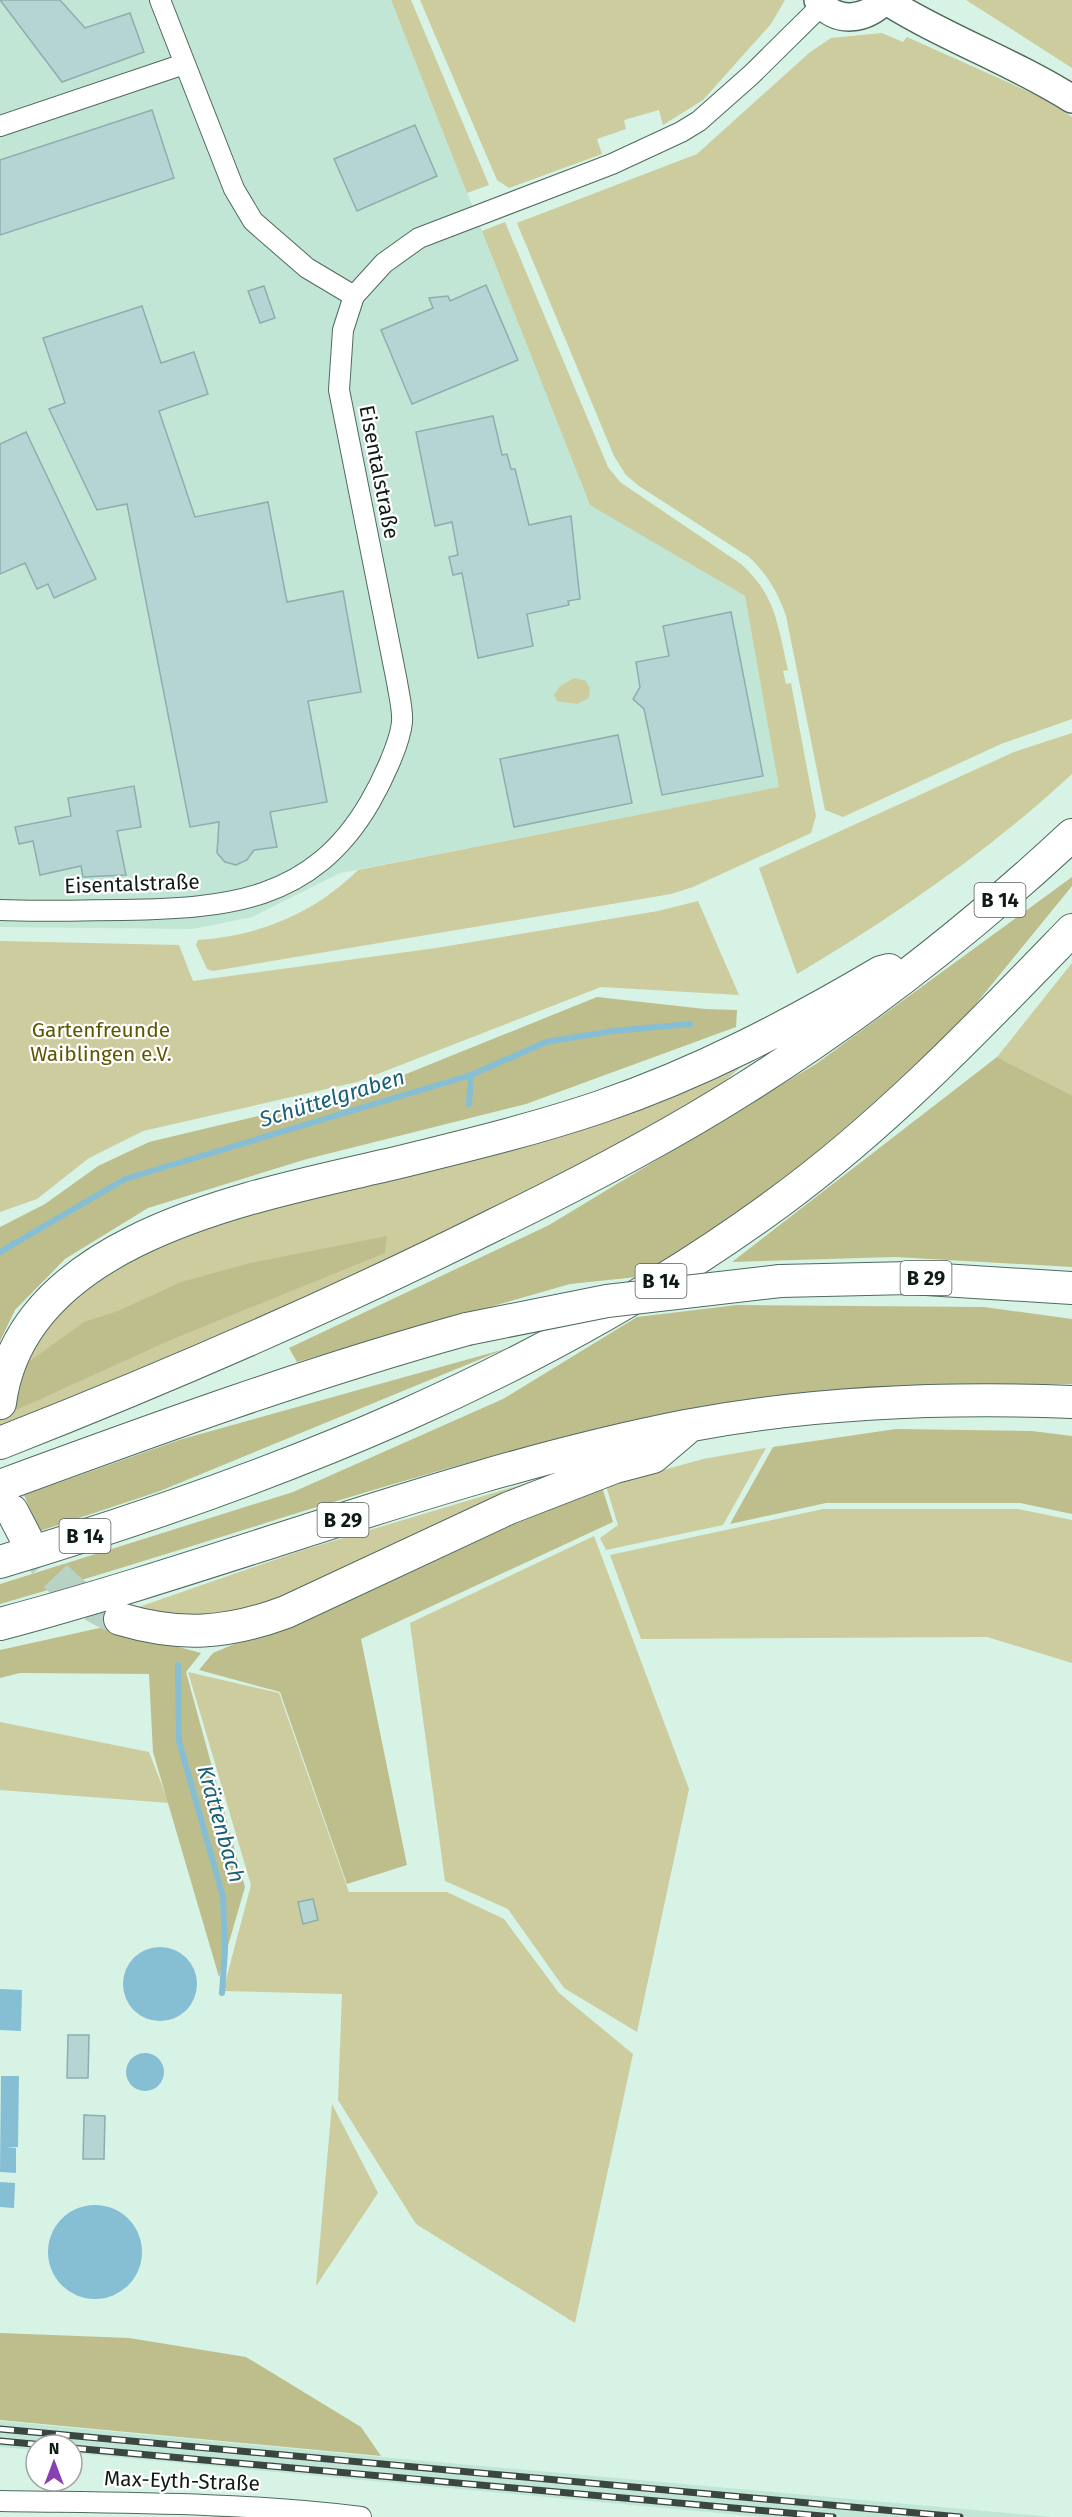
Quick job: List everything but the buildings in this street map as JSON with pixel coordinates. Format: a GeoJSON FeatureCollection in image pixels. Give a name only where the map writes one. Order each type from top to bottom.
{"type":"FeatureCollection","features":[{"type":"Feature","properties":{"kind":"highway","name":"B 14"},"geometry":{"type":"LineString","coordinates":[[0,1443],[323,1307],[434,1256],[610,1166],[742,1090],[828,1033],[925,962],[1033,872],[1072,835]]}},
{"type":"Feature","properties":{"kind":"highway","name":"B 14"},"geometry":{"type":"LineString","coordinates":[[0,1562],[170,1508],[336,1446],[484,1380],[602,1317],[688,1265],[780,1201],[859,1137],[936,1068],[1072,930]]}},
{"type":"Feature","properties":{"kind":"highway"},"geometry":{"type":"LineString","coordinates":[[0,1403],[9,1368],[22,1340],[39,1314],[67,1286],[98,1262],[131,1242],[248,1199],[486,1139],[601,1106],[755,1043],[881,972],[925,962]]}},
{"type":"Feature","properties":{"kind":"highway","name":"B 29"},"geometry":{"type":"LineString","coordinates":[[6,1499],[267,1389],[366,1357],[467,1329],[607,1300],[780,1281],[910,1278],[1072,1288]]}},
{"type":"Feature","properties":{"kind":"highway","name":"B 29"},"geometry":{"type":"LineString","coordinates":[[0,1624],[110,1595],[479,1477],[562,1454],[689,1426],[841,1406],[926,1400],[1072,1402]]}},
{"type":"Feature","properties":{"kind":"highway"},"geometry":{"type":"LineString","coordinates":[[120,1619],[148,1627],[178,1631],[215,1631],[250,1626],[286,1612],[509,1508],[615,1467],[652,1457],[689,1426]]}},
{"type":"Feature","properties":{"kind":"highway"},"geometry":{"type":"LineString","coordinates":[[6,1499],[26,1538]]}},
{"type":"Feature","properties":{"kind":"main road"},"geometry":{"type":"LineString","coordinates":[[820,3],[843,17],[855,17],[877,9],[885,0],[912,17],[1041,79],[1072,99]]}},
{"type":"Feature","properties":{"kind":"street"},"geometry":{"type":"LineString","coordinates":[[160,0],[234,189],[254,221],[307,268],[354,297]]}},
{"type":"Feature","properties":{"kind":"street","name":"Eisentalstraße"},"geometry":{"type":"LineString","coordinates":[[0,910],[178,909],[222,905],[258,897],[300,876],[333,850],[361,817],[380,786],[402,723],[397,682],[339,390],[343,330],[354,297],[384,262],[419,238],[612,164],[681,132],[699,120],[751,75],[820,3]]}},
{"type":"Feature","properties":{"kind":"street"},"geometry":{"type":"LineString","coordinates":[[0,126],[184,64]]}},
{"type":"Feature","properties":{"kind":"street","name":"Max-Eyth-Straße"},"geometry":{"type":"LineString","coordinates":[[0,2501],[292,2508],[361,2517]]}},
{"type":"Feature","properties":{"kind":"shaded area"},"geometry":{"type":"Polygon","coordinates":[[[0,0],[391,0],[590,504],[745,596],[780,787],[340,873],[252,917],[193,929],[0,927],[0,0]]]}},
{"type":"Feature","properties":{"kind":"shaded area"},"geometry":{"type":"Polygon","coordinates":[[[1072,877],[1072,886],[944,1043],[782,1182],[647,1276],[570,1284],[297,1362],[289,1348],[549,1225],[816,1064],[1072,877]]]}},
{"type":"Feature","properties":{"kind":"shaded area"},"geometry":{"type":"Polygon","coordinates":[[[597,997],[705,1009],[737,1010],[736,1027],[526,1104],[307,1159],[148,1208],[65,1259],[15,1310],[0,1341],[0,1227],[45,1204],[98,1166],[149,1142],[364,1091],[597,997]]]}},
{"type":"Feature","properties":{"kind":"shaded area"},"geometry":{"type":"Polygon","coordinates":[[[997,1057],[1072,1095],[1072,1267],[895,1257],[732,1262],[997,1057]]]}},
{"type":"Feature","properties":{"kind":"shaded area"},"geometry":{"type":"Polygon","coordinates":[[[387,1236],[385,1253],[173,1339],[14,1411],[24,1365],[84,1322],[118,1311],[181,1282],[250,1263],[387,1236]]]}},
{"type":"Feature","properties":{"kind":"shaded area"},"geometry":{"type":"Polygon","coordinates":[[[737,1305],[984,1307],[1072,1319],[1072,1384],[898,1387],[811,1392],[725,1403],[633,1421],[541,1443],[360,1494],[0,1604],[0,1584],[293,1492],[503,1399],[637,1317],[737,1305]]]}},
{"type":"Feature","properties":{"kind":"shaded area"},"geometry":{"type":"Polygon","coordinates":[[[505,1349],[160,1491],[40,1531],[24,1495],[179,1440],[505,1349]]]}},
{"type":"Feature","properties":{"kind":"shaded area"},"geometry":{"type":"Polygon","coordinates":[[[896,1429],[1032,1431],[1072,1436],[1072,1514],[1020,1503],[826,1503],[730,1524],[773,1447],[896,1429]]]}},
{"type":"Feature","properties":{"kind":"shaded area"},"geometry":{"type":"Polygon","coordinates":[[[602,1487],[613,1522],[361,1639],[407,1865],[347,1884],[280,1692],[199,1670],[213,1653],[602,1487]]]}},
{"type":"Feature","properties":{"kind":"shaded area"},"geometry":{"type":"Polygon","coordinates":[[[104,1627],[201,1653],[186,1672],[245,1887],[219,1977],[153,1752],[149,1674],[20,1673],[0,1678],[0,1650],[104,1627]]]}},
{"type":"Feature","properties":{"kind":"shaded area"},"geometry":{"type":"Polygon","coordinates":[[[0,2333],[129,2338],[246,2357],[361,2427],[381,2456],[0,2420],[0,2333]]]}},
{"type":"Feature","properties":{"kind":"shaded area"},"geometry":{"type":"Polygon","coordinates":[[[0,2421],[1052,2517],[762,2517],[84,2454],[84,2433],[24,2433],[24,2449],[0,2447],[0,2421]]]}},
{"type":"Feature","properties":{"kind":"green space"},"geometry":{"type":"Polygon","coordinates":[[[391,0],[411,0],[489,185],[467,193],[391,0]]]}},
{"type":"Feature","properties":{"kind":"green space"},"geometry":{"type":"Polygon","coordinates":[[[420,0],[785,0],[771,24],[703,100],[663,125],[659,110],[624,120],[626,129],[597,139],[602,154],[509,188],[497,180],[420,0]]]}},
{"type":"Feature","properties":{"kind":"green space"},"geometry":{"type":"Polygon","coordinates":[[[966,0],[1072,0],[1072,68],[966,0]]]}},
{"type":"Feature","properties":{"kind":"green space"},"geometry":{"type":"Polygon","coordinates":[[[882,33],[903,42],[907,37],[1045,99],[1072,117],[1072,719],[1001,744],[843,817],[825,810],[786,616],[776,591],[749,557],[639,486],[626,475],[614,456],[517,223],[697,154],[809,53],[831,38],[882,33]]]}},
{"type":"Feature","properties":{"kind":"green space"},"geometry":{"type":"Polygon","coordinates":[[[505,222],[608,467],[620,482],[741,564],[753,576],[769,600],[778,626],[788,670],[783,671],[786,684],[791,683],[816,816],[811,833],[693,887],[671,894],[213,971],[207,969],[196,945],[198,940],[243,933],[285,920],[323,899],[358,870],[779,787],[745,596],[590,505],[482,231],[505,222]]]}},
{"type":"Feature","properties":{"kind":"green space"},"geometry":{"type":"Polygon","coordinates":[[[574,678],[586,681],[590,689],[589,698],[577,704],[557,701],[554,695],[560,686],[574,678]]]}},
{"type":"Feature","properties":{"kind":"green space"},"geometry":{"type":"Polygon","coordinates":[[[1072,733],[1072,774],[1008,830],[940,881],[905,906],[797,974],[759,868],[1014,752],[1072,733]]]}},
{"type":"Feature","properties":{"kind":"green space","name":"Gartenfreunde Waiblingen e.V."},"geometry":{"type":"Polygon","coordinates":[[[698,901],[739,995],[601,987],[357,1082],[143,1131],[89,1158],[37,1199],[0,1212],[0,941],[179,945],[193,981],[436,948],[658,911],[698,901]]]}},
{"type":"Feature","properties":{"kind":"green space"},"geometry":{"type":"Polygon","coordinates":[[[1072,963],[1072,1095],[997,1057],[1072,963]]]}},
{"type":"Feature","properties":{"kind":"green space"},"geometry":{"type":"Polygon","coordinates":[[[759,1050],[722,1084],[623,1145],[434,1240],[220,1336],[0,1428],[0,1419],[8,1415],[11,1389],[57,1308],[140,1249],[759,1050]]]}},
{"type":"Feature","properties":{"kind":"green space"},"geometry":{"type":"Polygon","coordinates":[[[766,1448],[723,1525],[606,1550],[600,1538],[618,1525],[606,1486],[703,1459],[766,1448]]]}},
{"type":"Feature","properties":{"kind":"green space"},"geometry":{"type":"Polygon","coordinates":[[[597,1462],[233,1618],[133,1609],[303,1550],[597,1462]]]}},
{"type":"Feature","properties":{"kind":"green space"},"geometry":{"type":"Polygon","coordinates":[[[823,1509],[1018,1509],[1072,1520],[1072,1663],[987,1637],[641,1639],[610,1555],[823,1509]]]}},
{"type":"Feature","properties":{"kind":"green space"},"geometry":{"type":"Polygon","coordinates":[[[594,1536],[689,1789],[637,2032],[564,1988],[508,1909],[445,1881],[410,1623],[594,1536]]]}},
{"type":"Feature","properties":{"kind":"green space"},"geometry":{"type":"Polygon","coordinates":[[[188,1672],[279,1693],[349,1892],[447,1892],[504,1919],[559,1993],[633,2054],[575,2323],[416,2224],[338,2100],[342,1994],[223,1991],[251,1885],[188,1672]]]}},
{"type":"Feature","properties":{"kind":"green space"},"geometry":{"type":"Polygon","coordinates":[[[0,1722],[149,1752],[169,1803],[0,1790],[0,1722]]]}},
{"type":"Feature","properties":{"kind":"green space"},"geometry":{"type":"Polygon","coordinates":[[[332,2104],[378,2193],[316,2286],[332,2104]]]}},
{"type":"Feature","properties":{"kind":"water"},"geometry":{"type":"Polygon","coordinates":[[[160,1947],[181,1953],[191,1963],[197,1984],[191,2005],[181,2015],[160,2021],[139,2015],[129,2005],[123,1984],[129,1963],[139,1953],[160,1947]]]}},
{"type":"Feature","properties":{"kind":"water"},"geometry":{"type":"Polygon","coordinates":[[[0,1989],[22,1990],[21,2031],[0,2030],[0,1989]]]}},
{"type":"Feature","properties":{"kind":"water"},"geometry":{"type":"Polygon","coordinates":[[[145,2053],[159,2058],[164,2072],[159,2086],[145,2091],[131,2086],[126,2072],[131,2058],[145,2053]]]}},
{"type":"Feature","properties":{"kind":"water"},"geometry":{"type":"Polygon","coordinates":[[[1,2076],[19,2076],[18,2147],[6,2147],[16,2148],[16,2173],[0,2172],[1,2076]]]}},
{"type":"Feature","properties":{"kind":"water"},"geometry":{"type":"Polygon","coordinates":[[[0,2182],[15,2183],[14,2208],[0,2207],[0,2182]]]}},
{"type":"Feature","properties":{"kind":"water"},"geometry":{"type":"Polygon","coordinates":[[[95,2205],[113,2209],[128,2219],[138,2234],[142,2252],[138,2270],[128,2285],[113,2295],[95,2299],[77,2295],[62,2285],[52,2270],[48,2252],[52,2234],[62,2219],[77,2209],[95,2205]]]}},
{"type":"Feature","properties":{"kind":"waterway","name":"Schüttelgraben"},"geometry":{"type":"LineString","coordinates":[[0,1252],[125,1179],[471,1075],[546,1042],[613,1031],[690,1024]]}},
{"type":"Feature","properties":{"kind":"waterway","name":"Krättenbach"},"geometry":{"type":"LineString","coordinates":[[469,1104],[471,1075]]}},
{"type":"Feature","properties":{"kind":"waterway","name":"Krättenbach"},"geometry":{"type":"LineString","coordinates":[[178,1665],[179,1741],[223,1897],[225,1950],[222,1993]]}},
{"type":"Feature","properties":{"kind":"tunnel"},"geometry":{"type":"LineString","coordinates":[[26,1538],[45,1564],[66,1586],[91,1605],[120,1619]]}},
{"type":"Feature","properties":{"kind":"railway"},"geometry":{"type":"LineString","coordinates":[[0,2429],[960,2517]]}},
{"type":"Feature","properties":{"kind":"railway"},"geometry":{"type":"LineString","coordinates":[[0,2441],[24,2443]]}},
{"type":"Feature","properties":{"kind":"railway"},"geometry":{"type":"LineString","coordinates":[[84,2449],[833,2517]]}}]}
